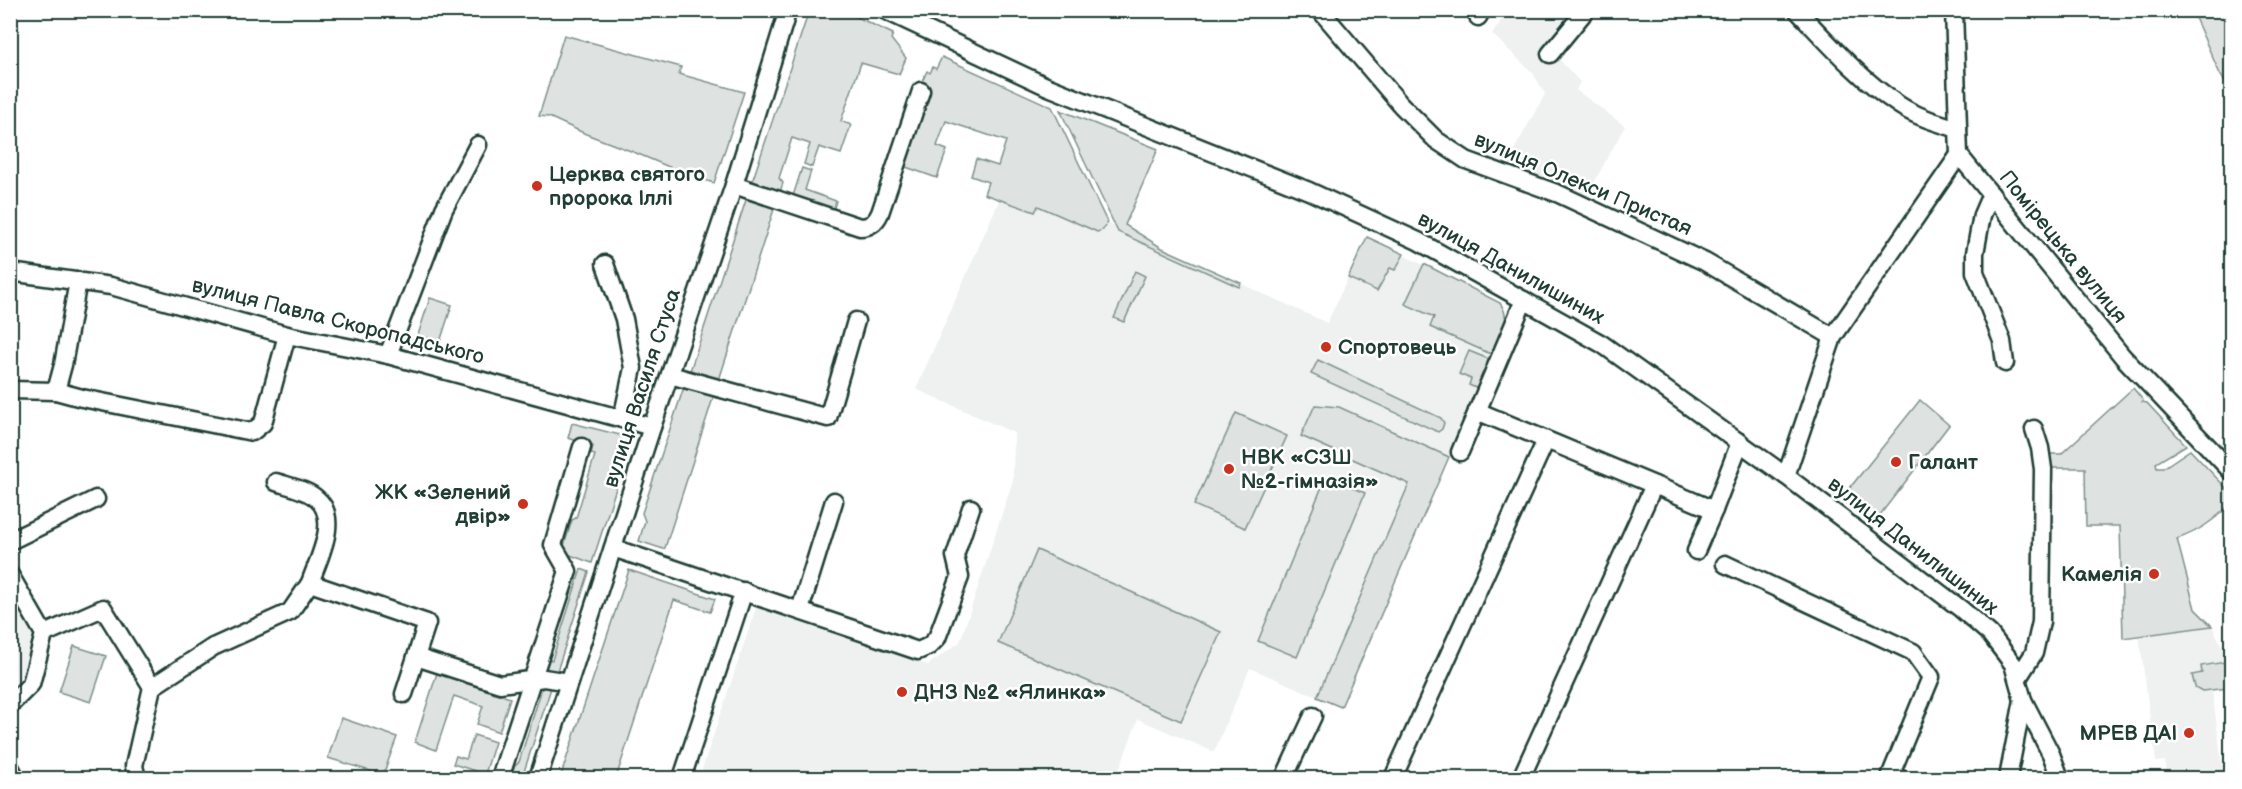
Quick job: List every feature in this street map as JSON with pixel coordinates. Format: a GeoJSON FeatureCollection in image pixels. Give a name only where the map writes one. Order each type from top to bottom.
{"type":"FeatureCollection","features":[{"type":"Feature","properties":{"kind":"street","name":"вулиця Василя Стуса"},"geometry":{"type":"LineString","coordinates":[[538,778],[652,427],[734,185],[788,10]]}},
{"type":"Feature","properties":{"kind":"street","name":"вулиця Данилишиних"},"geometry":{"type":"LineString","coordinates":[[884,10],[1046,86],[1309,191],[1418,241],[1599,342],[1740,442],[1961,609],[1990,634],[2013,664],[2023,700]]}},
{"type":"Feature","properties":{"kind":"street","name":"вулиця Олекси Пристая"},"geometry":{"type":"LineString","coordinates":[[1320,10],[1401,105],[1436,140],[1466,160],[1559,194],[1705,262],[1833,337]]}},
{"type":"Feature","properties":{"kind":"street"},"geometry":{"type":"LineString","coordinates":[[1550,54],[1586,10]]}},
{"type":"Feature","properties":{"kind":"street"},"geometry":{"type":"LineString","coordinates":[[1797,10],[1847,62],[1899,105],[1927,120],[1958,129]]}},
{"type":"Feature","properties":{"kind":"street"},"geometry":{"type":"LineString","coordinates":[[1786,476],[1833,337],[1959,154],[1954,10]]}},
{"type":"Feature","properties":{"kind":"street"},"geometry":{"type":"LineString","coordinates":[[734,185],[860,227],[870,226],[880,213],[921,91]]}},
{"type":"Feature","properties":{"kind":"street"},"geometry":{"type":"LineString","coordinates":[[388,355],[444,209],[478,145]]}},
{"type":"Feature","properties":{"kind":"street","name":"Помірецька вулиця"},"geometry":{"type":"LineString","coordinates":[[1959,154],[2123,357],[2232,472]]}},
{"type":"Feature","properties":{"kind":"street"},"geometry":{"type":"LineString","coordinates":[[1991,194],[1982,215],[1975,253],[1975,272],[2002,341],[2005,363]]}},
{"type":"Feature","properties":{"kind":"street"},"geometry":{"type":"LineString","coordinates":[[605,264],[624,319],[633,368],[622,419]]}},
{"type":"Feature","properties":{"kind":"street","name":"вулиця Павла Скоропадського"},"geometry":{"type":"LineString","coordinates":[[10,272],[111,286],[287,335],[388,355],[652,427]]}},
{"type":"Feature","properties":{"kind":"street"},"geometry":{"type":"LineString","coordinates":[[56,391],[78,281]]}},
{"type":"Feature","properties":{"kind":"street"},"geometry":{"type":"LineString","coordinates":[[1460,452],[1524,300]]}},
{"type":"Feature","properties":{"kind":"street"},"geometry":{"type":"LineString","coordinates":[[670,375],[828,418],[856,321]]}},
{"type":"Feature","properties":{"kind":"street"},"geometry":{"type":"LineString","coordinates":[[10,390],[56,391],[252,432],[264,423],[287,335]]}},
{"type":"Feature","properties":{"kind":"street"},"geometry":{"type":"LineString","coordinates":[[1477,411],[1714,510]]}},
{"type":"Feature","properties":{"kind":"street"},"geometry":{"type":"LineString","coordinates":[[2018,678],[2034,652],[2041,622],[2043,469],[2034,429]]}},
{"type":"Feature","properties":{"kind":"street"},"geometry":{"type":"LineString","coordinates":[[1392,778],[1546,440]]}},
{"type":"Feature","properties":{"kind":"street"},"geometry":{"type":"LineString","coordinates":[[1696,551],[1740,442]]}},
{"type":"Feature","properties":{"kind":"street"},"geometry":{"type":"LineString","coordinates":[[500,778],[567,571],[553,546],[582,447]]}},
{"type":"Feature","properties":{"kind":"street"},"geometry":{"type":"LineString","coordinates":[[137,778],[134,766],[152,687],[213,647],[290,612],[310,583],[328,525],[325,508],[315,497],[276,482]]}},
{"type":"Feature","properties":{"kind":"street"},"geometry":{"type":"LineString","coordinates":[[1521,778],[1654,485]]}},
{"type":"Feature","properties":{"kind":"street"},"geometry":{"type":"LineString","coordinates":[[10,541],[96,499]]}},
{"type":"Feature","properties":{"kind":"street"},"geometry":{"type":"LineString","coordinates":[[800,610],[834,501]]}},
{"type":"Feature","properties":{"kind":"street"},"geometry":{"type":"LineString","coordinates":[[613,548],[918,651],[929,646],[937,638],[960,577],[955,556],[971,508]]}},
{"type":"Feature","properties":{"kind":"street"},"geometry":{"type":"LineString","coordinates":[[1725,564],[1912,652],[1931,676],[1891,774],[1899,778]]}},
{"type":"Feature","properties":{"kind":"street"},"geometry":{"type":"LineString","coordinates":[[10,575],[44,634],[31,684],[10,705]]}},
{"type":"Feature","properties":{"kind":"street"},"geometry":{"type":"LineString","coordinates":[[310,583],[427,623],[404,694]]}},
{"type":"Feature","properties":{"kind":"street"},"geometry":{"type":"LineString","coordinates":[[682,778],[744,591]]}},
{"type":"Feature","properties":{"kind":"street"},"geometry":{"type":"LineString","coordinates":[[44,634],[103,608],[152,687]]}},
{"type":"Feature","properties":{"kind":"street"},"geometry":{"type":"LineString","coordinates":[[416,657],[493,683],[507,685],[556,678],[569,682]]}},
{"type":"Feature","properties":{"kind":"street"},"geometry":{"type":"LineString","coordinates":[[2008,778],[2023,700]]}},
{"type":"Feature","properties":{"kind":"street"},"geometry":{"type":"LineString","coordinates":[[2023,700],[2051,754],[2060,778]]}},
{"type":"Feature","properties":{"kind":"street"},"geometry":{"type":"LineString","coordinates":[[1284,778],[1313,716]]}},
{"type":"Feature","properties":{"kind":"street"},"geometry":{"type":"LineString","coordinates":[[10,767],[16,778]]}},
{"type":"Feature","properties":{"kind":"shaded area"},"geometry":{"type":"Polygon","coordinates":[[[809,11],[844,11],[893,34],[891,39],[906,58],[899,74],[861,63],[841,121],[851,125],[841,154],[819,147],[812,167],[804,164],[810,144],[792,138],[779,178],[783,183],[780,192],[752,182],[809,11]]]}},
{"type":"Feature","properties":{"kind":"shaded area"},"geometry":{"type":"Polygon","coordinates":[[[1508,11],[1549,11],[1576,30],[1555,55],[1580,82],[1576,90],[1625,126],[1586,197],[1505,166],[1545,94],[1533,73],[1492,34],[1508,11]]]}},
{"type":"Feature","properties":{"kind":"shaded area"},"geometry":{"type":"Polygon","coordinates":[[[2192,11],[2231,11],[2231,92],[2220,74],[2192,11]]]}},
{"type":"Feature","properties":{"kind":"shaded area"},"geometry":{"type":"Polygon","coordinates":[[[564,35],[681,67],[679,74],[744,92],[714,183],[688,175],[549,117],[539,116],[564,35]]]}},
{"type":"Feature","properties":{"kind":"shaded area"},"geometry":{"type":"Polygon","coordinates":[[[942,57],[1052,107],[1107,222],[1103,230],[1097,232],[1038,206],[1035,212],[984,194],[988,182],[971,176],[976,159],[998,166],[1006,141],[946,121],[937,146],[947,150],[937,178],[903,166],[921,84],[927,71],[930,73],[933,67],[936,69],[942,57]]]}},
{"type":"Feature","properties":{"kind":"shaded area"},"geometry":{"type":"Polygon","coordinates":[[[1060,110],[1158,149],[1125,225],[1162,248],[1241,283],[1239,287],[1118,232],[1060,110]]]}},
{"type":"Feature","properties":{"kind":"shaded area"},"geometry":{"type":"Polygon","coordinates":[[[802,168],[811,171],[805,190],[836,201],[833,211],[793,196],[802,168]]]}},
{"type":"Feature","properties":{"kind":"shaded area","name":"НВК «СЗШ №2-гімназія»"},"geometry":{"type":"Polygon","coordinates":[[[1009,178],[1327,323],[1367,237],[1498,302],[1504,309],[1505,327],[1341,707],[1250,668],[1214,752],[1138,719],[1116,778],[699,778],[757,605],[928,665],[960,642],[1013,480],[1014,433],[916,389],[1009,178]]]}},
{"type":"Feature","properties":{"kind":"shaded area"},"geometry":{"type":"Polygon","coordinates":[[[747,197],[775,206],[719,380],[690,371],[747,197]]]}},
{"type":"Feature","properties":{"kind":"shaded area"},"geometry":{"type":"Polygon","coordinates":[[[1367,237],[1404,254],[1395,270],[1390,268],[1377,291],[1348,278],[1367,237]]]}},
{"type":"Feature","properties":{"kind":"shaded area"},"geometry":{"type":"Polygon","coordinates":[[[1424,264],[1500,303],[1504,309],[1505,322],[1502,336],[1493,355],[1430,327],[1434,317],[1405,304],[1424,264]]]}},
{"type":"Feature","properties":{"kind":"shaded area"},"geometry":{"type":"Polygon","coordinates":[[[1135,271],[1145,276],[1124,322],[1114,318],[1135,271]]]}},
{"type":"Feature","properties":{"kind":"shaded area"},"geometry":{"type":"Polygon","coordinates":[[[430,298],[452,305],[440,342],[418,335],[430,298]]]}},
{"type":"Feature","properties":{"kind":"shaded area"},"geometry":{"type":"Polygon","coordinates":[[[1469,351],[1491,360],[1478,389],[1469,385],[1471,379],[1459,374],[1469,351]]]}},
{"type":"Feature","properties":{"kind":"shaded area"},"geometry":{"type":"Polygon","coordinates":[[[1318,360],[1441,418],[1444,423],[1442,429],[1438,432],[1311,374],[1318,360]]]}},
{"type":"Feature","properties":{"kind":"shaded area"},"geometry":{"type":"Polygon","coordinates":[[[684,387],[714,395],[663,549],[639,541],[645,521],[642,513],[684,387]]]}},
{"type":"Feature","properties":{"kind":"shaded area"},"geometry":{"type":"Polygon","coordinates":[[[2133,388],[2143,400],[2142,402],[2147,403],[2186,445],[2156,463],[2157,468],[2163,468],[2190,450],[2231,493],[2231,504],[2219,515],[2200,529],[2177,539],[2195,609],[2212,626],[2123,638],[2120,526],[2086,526],[2085,468],[2049,468],[2048,454],[2061,454],[2133,388]]]}},
{"type":"Feature","properties":{"kind":"shaded area","name":"Галант"},"geometry":{"type":"Polygon","coordinates":[[[1920,400],[1949,425],[1873,524],[1841,499],[1920,400]]]}},
{"type":"Feature","properties":{"kind":"shaded area"},"geometry":{"type":"Polygon","coordinates":[[[1315,405],[1339,407],[1449,457],[1341,707],[1317,697],[1409,484],[1301,436],[1315,405]]]}},
{"type":"Feature","properties":{"kind":"shaded area"},"geometry":{"type":"Polygon","coordinates":[[[1236,413],[1287,436],[1245,528],[1194,505],[1236,413]]]}},
{"type":"Feature","properties":{"kind":"shaded area"},"geometry":{"type":"Polygon","coordinates":[[[572,423],[632,438],[592,563],[562,552],[572,520],[576,518],[595,455],[591,454],[593,446],[568,438],[572,423]]]}},
{"type":"Feature","properties":{"kind":"shaded area"},"geometry":{"type":"Polygon","coordinates":[[[1326,477],[1365,493],[1297,657],[1258,641],[1326,477]]]}},
{"type":"Feature","properties":{"kind":"shaded area"},"geometry":{"type":"Polygon","coordinates":[[[1037,550],[1221,632],[1181,721],[998,643],[1037,550]]]}},
{"type":"Feature","properties":{"kind":"shaded area"},"geometry":{"type":"Polygon","coordinates":[[[581,569],[589,572],[556,674],[544,670],[547,659],[552,660],[581,569]]]}},
{"type":"Feature","properties":{"kind":"shaded area"},"geometry":{"type":"Polygon","coordinates":[[[629,570],[715,599],[710,612],[674,600],[616,778],[560,778],[629,570]]]}},
{"type":"Feature","properties":{"kind":"shaded area"},"geometry":{"type":"Polygon","coordinates":[[[10,596],[33,636],[24,679],[10,693],[10,596]]]}},
{"type":"Feature","properties":{"kind":"shaded area"},"geometry":{"type":"Polygon","coordinates":[[[2212,626],[2222,646],[2228,688],[2212,690],[2224,778],[2168,778],[2165,761],[2156,762],[2139,636],[2212,626]]]}},
{"type":"Feature","properties":{"kind":"shaded area"},"geometry":{"type":"Polygon","coordinates":[[[74,646],[106,656],[91,702],[59,692],[74,646]]]}},
{"type":"Feature","properties":{"kind":"shaded area"},"geometry":{"type":"Polygon","coordinates":[[[2225,662],[2228,688],[2202,691],[2195,687],[2192,675],[2202,673],[2201,666],[2225,662]]]}},
{"type":"Feature","properties":{"kind":"shaded area"},"geometry":{"type":"Polygon","coordinates":[[[437,673],[510,698],[499,732],[477,724],[483,706],[454,696],[436,750],[415,742],[437,673]]]}},
{"type":"Feature","properties":{"kind":"shaded area"},"geometry":{"type":"Polygon","coordinates":[[[543,685],[551,688],[522,778],[508,778],[510,771],[519,762],[543,685]]]}},
{"type":"Feature","properties":{"kind":"shaded area"},"geometry":{"type":"Polygon","coordinates":[[[341,718],[397,737],[383,775],[328,758],[341,718]]]}},
{"type":"Feature","properties":{"kind":"shaded area"},"geometry":{"type":"Polygon","coordinates":[[[474,735],[495,742],[485,774],[453,764],[456,756],[466,759],[474,735]]]}},
{"type":"Feature","properties":{"kind":"place","name":"Церква святого пророка Іллі"},"geometry":{"type":"Point","coordinates":[537,186]}},
{"type":"Feature","properties":{"kind":"place","name":"Спортовець"},"geometry":{"type":"Point","coordinates":[1326,347]}},
{"type":"Feature","properties":{"kind":"place","name":"Галант"},"geometry":{"type":"Point","coordinates":[1896,462]}},
{"type":"Feature","properties":{"kind":"place","name":"НВК «СЗШ №2-гімназія»"},"geometry":{"type":"Point","coordinates":[1229,469]}},
{"type":"Feature","properties":{"kind":"place","name":"ЖК «Зелений двір»"},"geometry":{"type":"Point","coordinates":[523,504]}},
{"type":"Feature","properties":{"kind":"place","name":"Камелія"},"geometry":{"type":"Point","coordinates":[2154,574]}},
{"type":"Feature","properties":{"kind":"place","name":"ДНЗ №2 «Ялинка»"},"geometry":{"type":"Point","coordinates":[902,692]}},
{"type":"Feature","properties":{"kind":"place","name":"МРЕВ ДАІ"},"geometry":{"type":"Point","coordinates":[2189,733]}}]}
